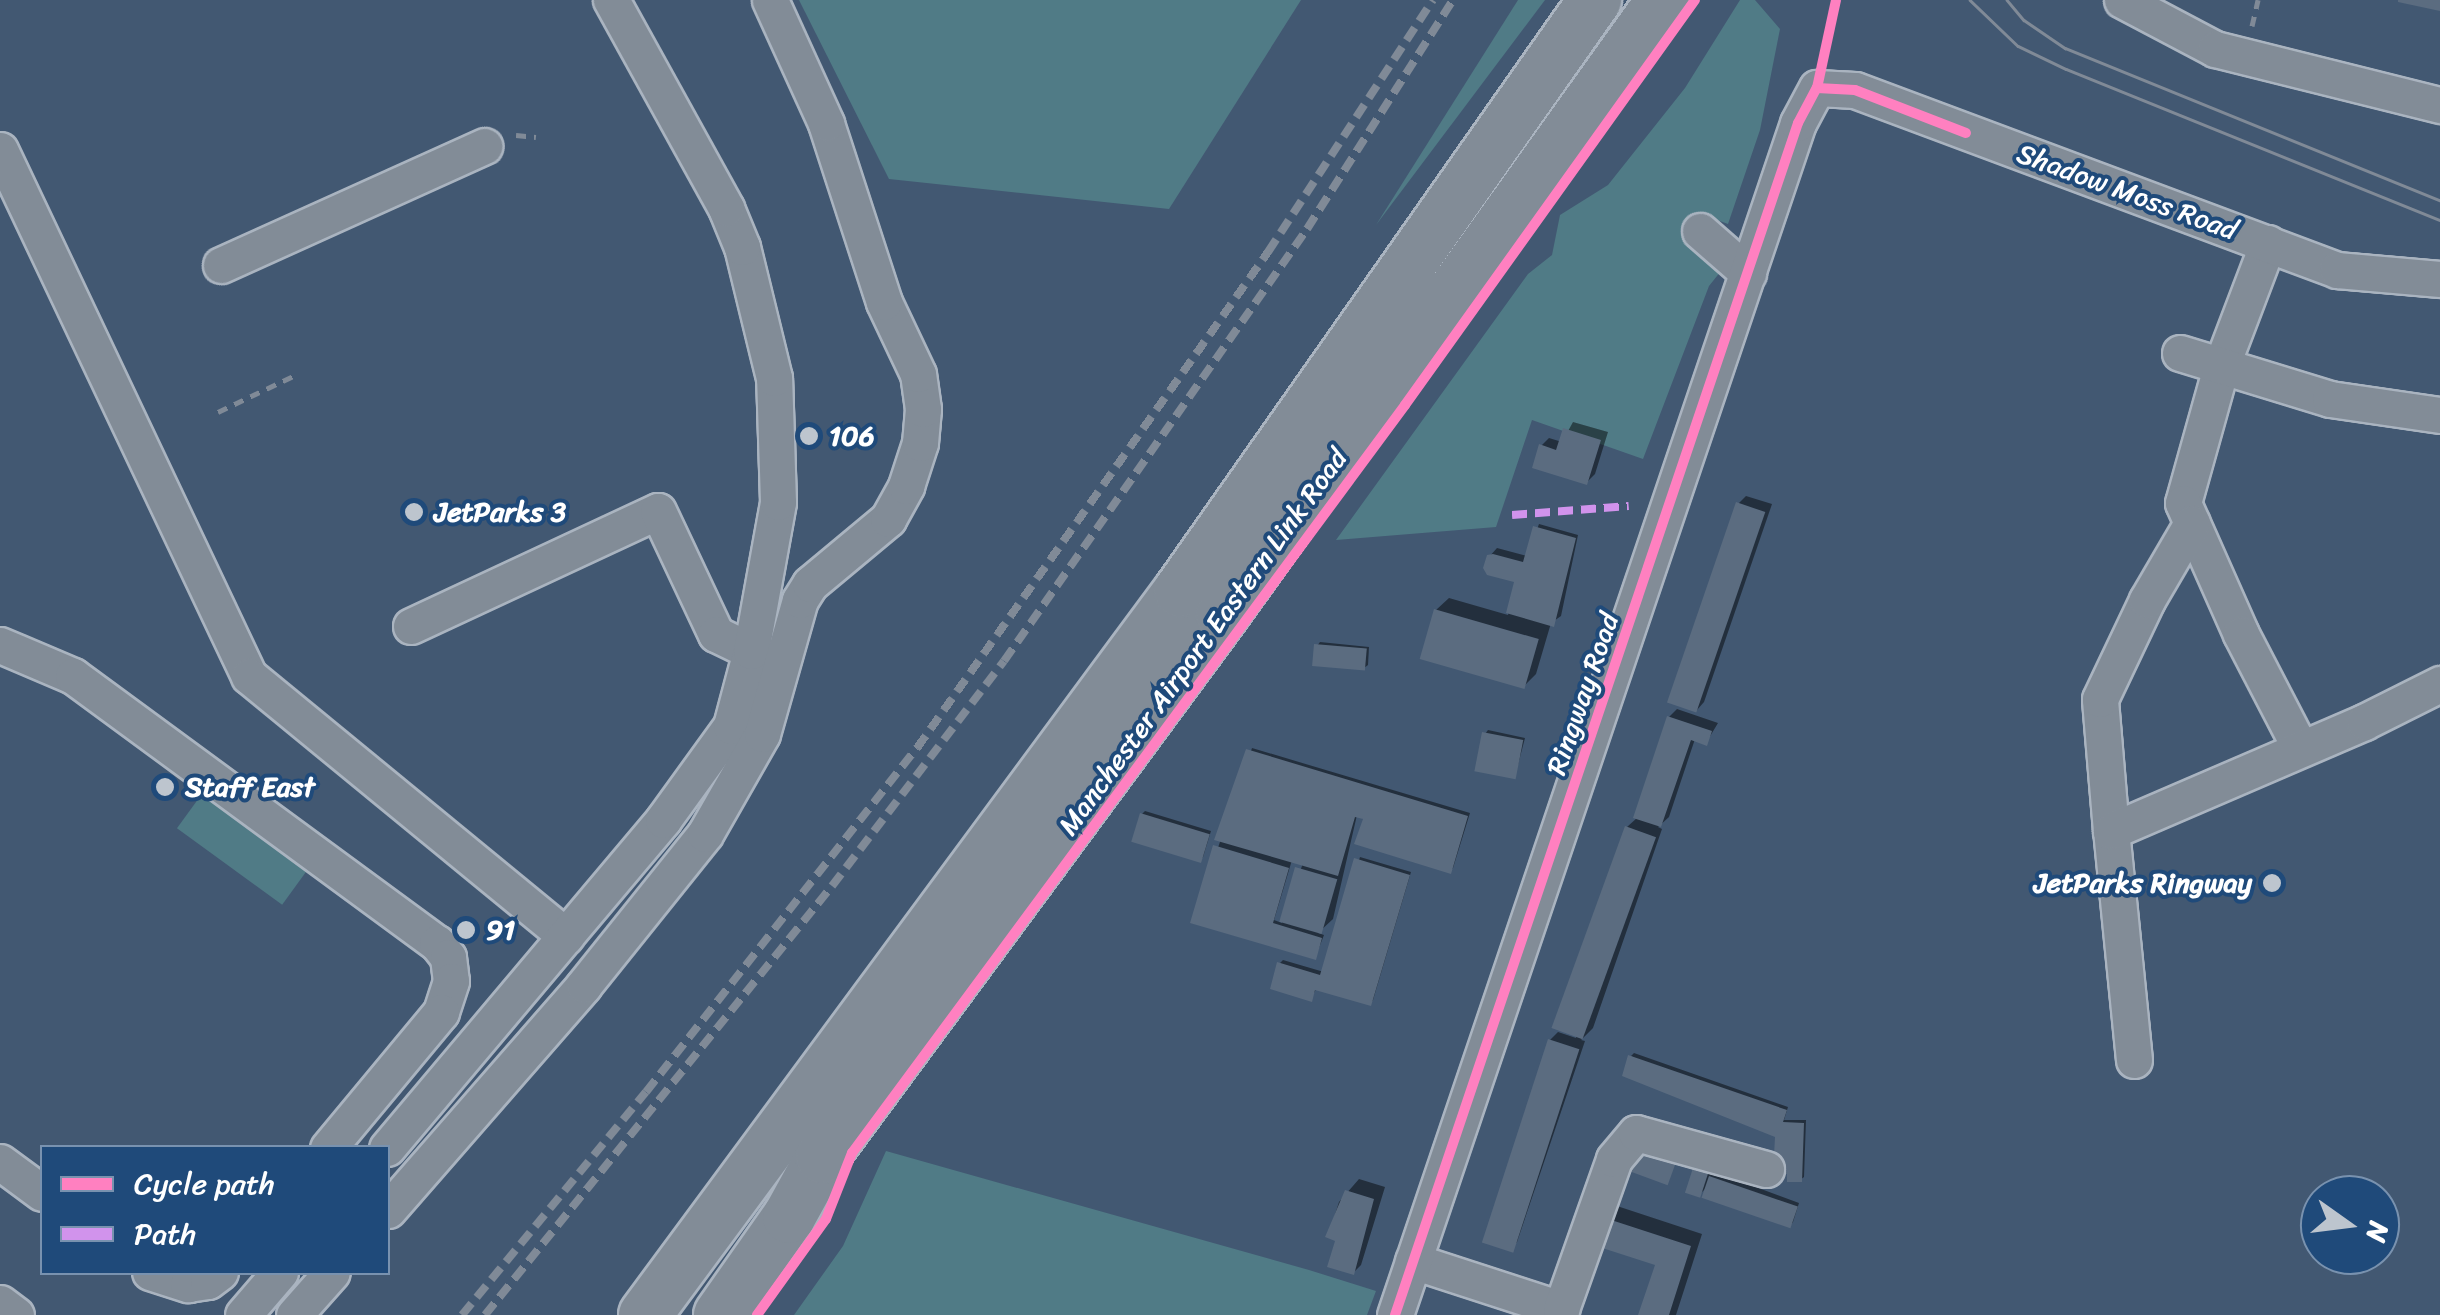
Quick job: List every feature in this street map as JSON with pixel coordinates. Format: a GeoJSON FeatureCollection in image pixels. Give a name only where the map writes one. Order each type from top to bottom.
{"type":"FeatureCollection","features":[{"type":"Feature","properties":{"kind":"highway","name":"Manchester Airport Eastern Link Road"},"geometry":{"type":"LineString","coordinates":[[644,1315],[1180,592],[1594,0]]}},
{"type":"Feature","properties":{"kind":"highway","name":"Manchester Airport Eastern Link Road"},"geometry":{"type":"LineString","coordinates":[[720,1315],[788,1218],[822,1157],[1234,599],[1662,0]]}},
{"type":"Feature","properties":{"kind":"street"},"geometry":{"type":"LineString","coordinates":[[390,1145],[662,820],[731,726],[751,651],[778,502],[774,378],[742,247],[726,208],[611,0]]}},
{"type":"Feature","properties":{"kind":"street"},"geometry":{"type":"LineString","coordinates":[[390,1208],[584,985],[705,834],[762,734],[800,600],[810,584],[888,518],[906,486],[920,443],[923,408],[918,374],[884,302],[826,123],[770,0]]}},
{"type":"Feature","properties":{"kind":"street"},"geometry":{"type":"LineString","coordinates":[[2123,0],[2215,49],[2440,105]]}},
{"type":"Feature","properties":{"kind":"street","name":"Shadow Moss Road"},"geometry":{"type":"LineString","coordinates":[[1817,88],[1855,90],[2337,270],[2440,279]]}},
{"type":"Feature","properties":{"kind":"street","name":"Ringway Road"},"geometry":{"type":"LineString","coordinates":[[1395,1315],[1798,123],[1817,88]]}},
{"type":"Feature","properties":{"kind":"street"},"geometry":{"type":"LineString","coordinates":[[220,266],[498,141]]}},
{"type":"Feature","properties":{"kind":"street"},"geometry":{"type":"LineString","coordinates":[[0,150],[250,676],[566,936]]}},
{"type":"Feature","properties":{"kind":"street"},"geometry":{"type":"LineString","coordinates":[[1700,231],[1748,272]]}},
{"type":"Feature","properties":{"kind":"street"},"geometry":{"type":"LineString","coordinates":[[2268,243],[2221,367],[2183,502],[2240,634],[2300,748]]}},
{"type":"Feature","properties":{"kind":"street"},"geometry":{"type":"LineString","coordinates":[[2180,353],[2330,399],[2440,415]]}},
{"type":"Feature","properties":{"kind":"street"},"geometry":{"type":"LineString","coordinates":[[411,626],[658,511],[716,634],[751,651]]}},
{"type":"Feature","properties":{"kind":"street"},"geometry":{"type":"LineString","coordinates":[[2134,1060],[2100,698],[2147,600],[2192,522]]}},
{"type":"Feature","properties":{"kind":"street"},"geometry":{"type":"LineString","coordinates":[[0,645],[73,676],[437,942],[448,958],[451,981],[441,1012],[330,1145]]}},
{"type":"Feature","properties":{"kind":"street"},"geometry":{"type":"LineString","coordinates":[[2111,831],[2440,684]]}},
{"type":"Feature","properties":{"kind":"street"},"geometry":{"type":"LineString","coordinates":[[1413,1262],[1561,1309],[1614,1159],[1636,1133],[1766,1169]]}},
{"type":"Feature","properties":{"kind":"street"},"geometry":{"type":"LineString","coordinates":[[0,1162],[40,1192]]}},
{"type":"Feature","properties":{"kind":"street"},"geometry":{"type":"LineString","coordinates":[[160,1275],[188,1284],[208,1282],[216,1275]]}},
{"type":"Feature","properties":{"kind":"street"},"geometry":{"type":"LineString","coordinates":[[243,1315],[277,1275]]}},
{"type":"Feature","properties":{"kind":"street"},"geometry":{"type":"LineString","coordinates":[[294,1315],[329,1275]]}},
{"type":"Feature","properties":{"kind":"street"},"geometry":{"type":"LineString","coordinates":[[0,1304],[16,1315]]}},
{"type":"Feature","properties":{"kind":"path"},"geometry":{"type":"LineString","coordinates":[[498,141],[524,133],[536,137]]}},
{"type":"Feature","properties":{"kind":"path"},"geometry":{"type":"LineString","coordinates":[[218,412],[292,376]]}},
{"type":"Feature","properties":{"kind":"green space"},"geometry":{"type":"Polygon","coordinates":[[[799,0],[1301,0],[1169,209],[889,179],[799,0]]]}},
{"type":"Feature","properties":{"kind":"green space"},"geometry":{"type":"Polygon","coordinates":[[[1518,0],[1545,0],[1376,225],[1518,0]]]}},
{"type":"Feature","properties":{"kind":"green space"},"geometry":{"type":"Polygon","coordinates":[[[1740,0],[1755,0],[1780,29],[1760,130],[1728,224],[1709,217],[1721,271],[1709,286],[1643,459],[1532,420],[1496,527],[1336,540],[1528,274],[1552,255],[1560,215],[1608,185],[1685,88],[1740,0]]]}},
{"type":"Feature","properties":{"kind":"green space"},"geometry":{"type":"Polygon","coordinates":[[[204,791],[309,867],[282,905],[177,828],[204,791]]]}},
{"type":"Feature","properties":{"kind":"green space"},"geometry":{"type":"Polygon","coordinates":[[[886,1151],[1376,1291],[1367,1315],[794,1315],[843,1246],[886,1151]]]}},
{"type":"Feature","properties":{"kind":"building"},"geometry":{"type":"Polygon","coordinates":[[[2440,0],[2440,11],[2398,2],[2440,0]]]}},
{"type":"Feature","properties":{"kind":"building"},"geometry":{"type":"Polygon","coordinates":[[[1563,428],[1601,440],[1587,485],[1532,468],[1539,444],[1556,450],[1563,428]]]}},
{"type":"Feature","properties":{"kind":"building"},"geometry":{"type":"Polygon","coordinates":[[[1736,502],[1765,512],[1696,713],[1667,702],[1736,502]]]}},
{"type":"Feature","properties":{"kind":"building"},"geometry":{"type":"Polygon","coordinates":[[[1533,526],[1576,538],[1554,627],[1506,613],[1514,582],[1487,575],[1483,568],[1487,555],[1493,554],[1523,562],[1533,526]]]}},
{"type":"Feature","properties":{"kind":"building"},"geometry":{"type":"Polygon","coordinates":[[[1434,609],[1539,639],[1524,689],[1420,659],[1434,609]]]}},
{"type":"Feature","properties":{"kind":"building"},"geometry":{"type":"Polygon","coordinates":[[[1314,644],[1367,649],[1365,671],[1312,666],[1314,644]]]}},
{"type":"Feature","properties":{"kind":"building"},"geometry":{"type":"Polygon","coordinates":[[[1667,716],[1712,731],[1707,746],[1691,740],[1661,827],[1633,818],[1667,716]]]}},
{"type":"Feature","properties":{"kind":"building"},"geometry":{"type":"Polygon","coordinates":[[[1482,732],[1523,740],[1516,779],[1474,771],[1482,732]]]}},
{"type":"Feature","properties":{"kind":"building"},"geometry":{"type":"Polygon","coordinates":[[[1246,749],[1468,816],[1451,874],[1354,844],[1363,819],[1355,817],[1338,876],[1214,840],[1246,749]]]}},
{"type":"Feature","properties":{"kind":"building"},"geometry":{"type":"Polygon","coordinates":[[[1140,813],[1210,834],[1201,863],[1131,842],[1140,813]]]}},
{"type":"Feature","properties":{"kind":"building"},"geometry":{"type":"Polygon","coordinates":[[[1625,826],[1656,837],[1582,1039],[1551,1028],[1625,826]]]}},
{"type":"Feature","properties":{"kind":"building"},"geometry":{"type":"Polygon","coordinates":[[[1213,845],[1289,868],[1273,923],[1322,938],[1316,960],[1190,923],[1213,845]]]}},
{"type":"Feature","properties":{"kind":"building"},"geometry":{"type":"Polygon","coordinates":[[[1354,858],[1410,875],[1371,1006],[1315,990],[1312,1002],[1270,989],[1277,962],[1320,975],[1354,858]]]}},
{"type":"Feature","properties":{"kind":"building"},"geometry":{"type":"Polygon","coordinates":[[[1295,867],[1337,879],[1322,934],[1279,922],[1295,867]]]}},
{"type":"Feature","properties":{"kind":"building"},"geometry":{"type":"Polygon","coordinates":[[[1548,1039],[1579,1049],[1513,1253],[1482,1243],[1548,1039]]]}},
{"type":"Feature","properties":{"kind":"building"},"geometry":{"type":"Polygon","coordinates":[[[1628,1055],[1787,1110],[1783,1122],[1804,1123],[1802,1182],[1787,1182],[1787,1174],[1773,1173],[1775,1137],[1622,1076],[1628,1055]]]}},
{"type":"Feature","properties":{"kind":"building"},"geometry":{"type":"Polygon","coordinates":[[[1628,1142],[1677,1160],[1668,1185],[1619,1167],[1628,1142]]]}},
{"type":"Feature","properties":{"kind":"building"},"geometry":{"type":"Polygon","coordinates":[[[1693,1168],[1708,1173],[1700,1198],[1685,1193],[1693,1168]]]}},
{"type":"Feature","properties":{"kind":"building"},"geometry":{"type":"Polygon","coordinates":[[[1709,1176],[1798,1207],[1790,1228],[1702,1198],[1709,1176]]]}},
{"type":"Feature","properties":{"kind":"building"},"geometry":{"type":"Polygon","coordinates":[[[1345,1190],[1374,1199],[1354,1275],[1327,1267],[1335,1241],[1325,1237],[1345,1190]]]}},
{"type":"Feature","properties":{"kind":"building"},"geometry":{"type":"Polygon","coordinates":[[[1602,1217],[1691,1246],[1669,1315],[1638,1315],[1655,1265],[1593,1245],[1602,1217]]]}},
{"type":"Feature","properties":{"kind":"tram line"},"geometry":{"type":"LineString","coordinates":[[1970,0],[2018,46],[2066,69],[2440,220]]}},
{"type":"Feature","properties":{"kind":"tram line"},"geometry":{"type":"LineString","coordinates":[[2007,0],[2024,20],[2065,48],[2440,200]]}},
{"type":"Feature","properties":{"kind":"railway"},"geometry":{"type":"LineString","coordinates":[[462,1315],[646,1092],[917,748],[1268,252],[1433,0]]}},
{"type":"Feature","properties":{"kind":"railway"},"geometry":{"type":"LineString","coordinates":[[485,1315],[832,886],[1004,661],[1307,229],[1453,0]]}},
{"type":"Feature","properties":{"kind":"marked path"},"geometry":{"type":"LineString","coordinates":[[1512,515],[1629,506]]}},
{"type":"Feature","properties":{"kind":"cycle path"},"geometry":{"type":"LineString","coordinates":[[757,1315],[826,1219],[852,1153],[1405,405],[1695,0]]}},
{"type":"Feature","properties":{"kind":"cycle path"},"geometry":{"type":"LineString","coordinates":[[1395,1315],[1798,123],[1817,88],[1836,0]]}},
{"type":"Feature","properties":{"kind":"cycle path"},"geometry":{"type":"LineString","coordinates":[[1817,88],[1855,90],[1966,133]]}},
{"type":"Feature","properties":{"kind":"place","name":"106"},"geometry":{"type":"Point","coordinates":[809,436]}},
{"type":"Feature","properties":{"kind":"place","name":"JetParks 3"},"geometry":{"type":"Point","coordinates":[414,512]}},
{"type":"Feature","properties":{"kind":"place","name":"Staff East"},"geometry":{"type":"Point","coordinates":[165,787]}},
{"type":"Feature","properties":{"kind":"place","name":"JetParks Ringway"},"geometry":{"type":"Point","coordinates":[2272,883]}},
{"type":"Feature","properties":{"kind":"place","name":"91"},"geometry":{"type":"Point","coordinates":[466,930]}}]}
